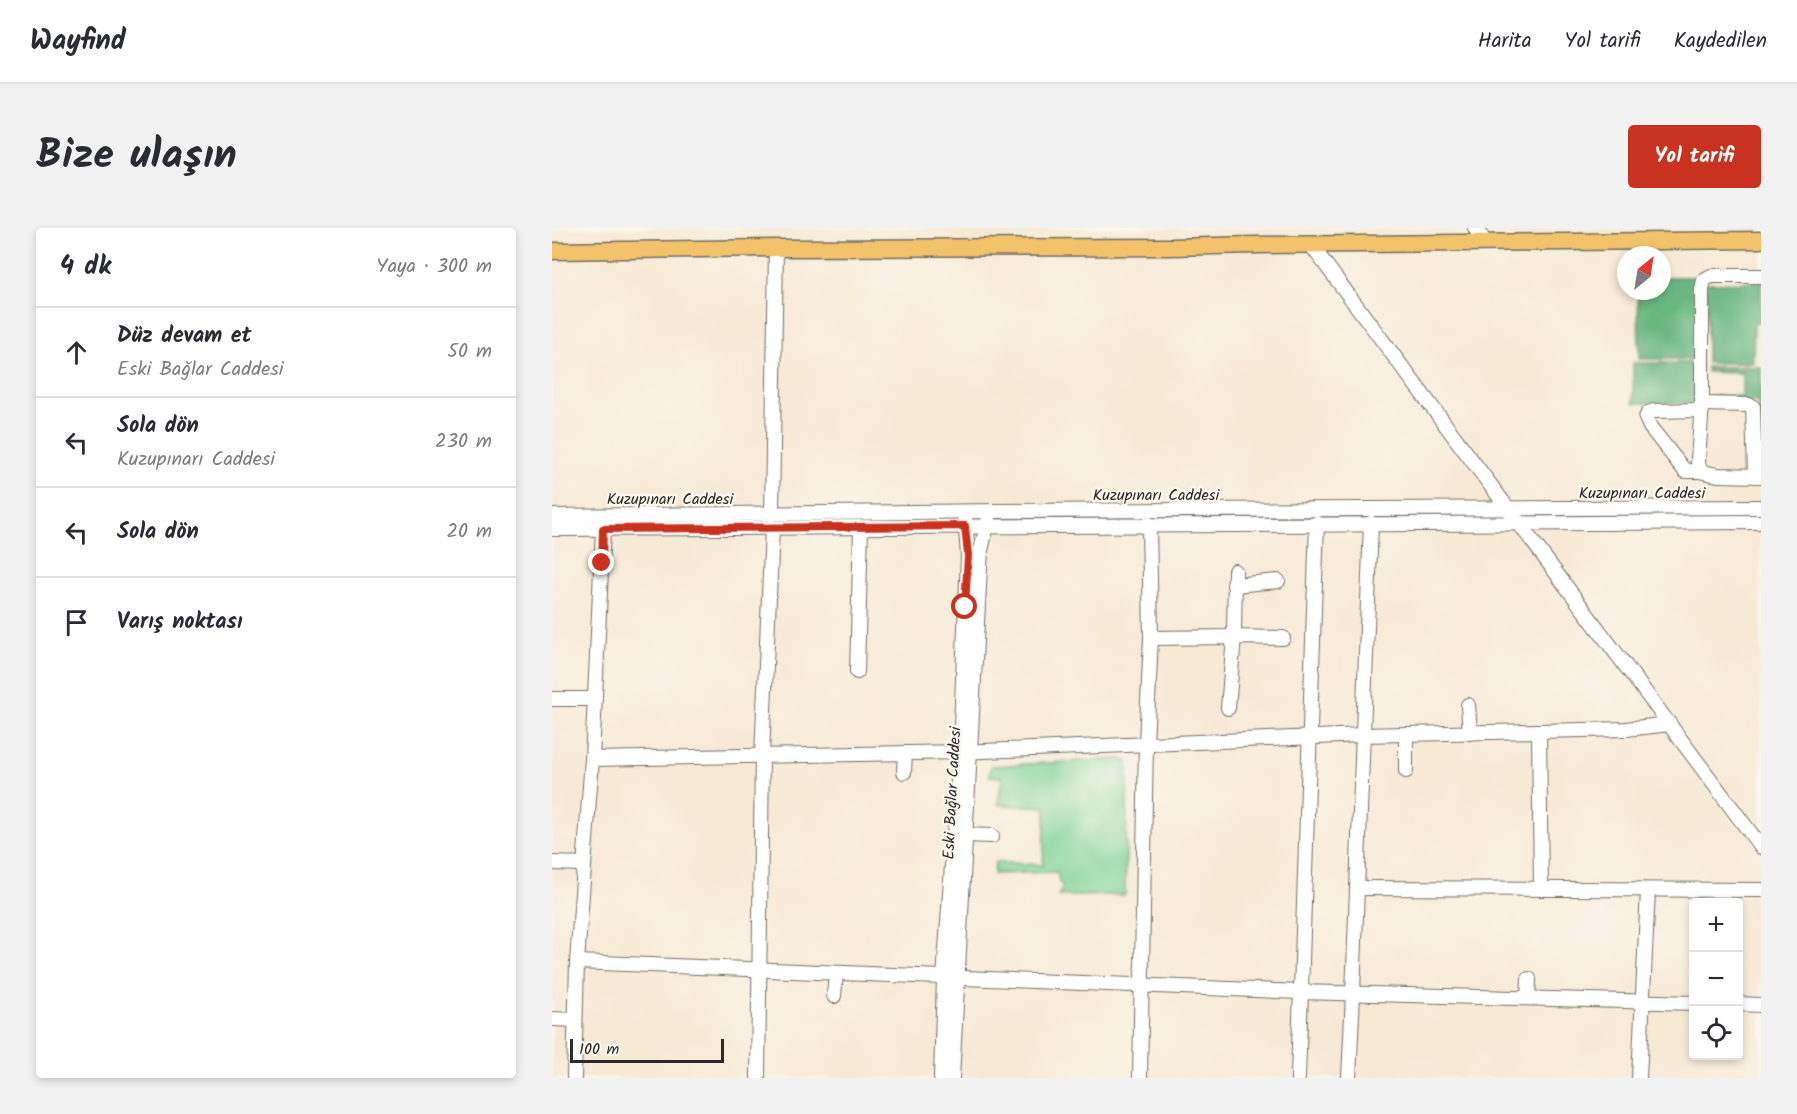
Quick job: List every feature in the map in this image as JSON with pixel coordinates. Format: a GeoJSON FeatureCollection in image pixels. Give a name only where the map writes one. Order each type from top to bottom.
{"type":"FeatureCollection","features":[{"type":"Feature","properties":{"kind":"main road"},"geometry":{"type":"LineString","coordinates":[[552,251],[1761,240]]}},
{"type":"Feature","properties":{"kind":"street"},"geometry":{"type":"LineString","coordinates":[[1475,228],[1486,243]]}},
{"type":"Feature","properties":{"kind":"street"},"geometry":{"type":"LineString","coordinates":[[1311,245],[1761,847]]}},
{"type":"Feature","properties":{"kind":"street"},"geometry":{"type":"LineString","coordinates":[[772,514],[776,248]]}},
{"type":"Feature","properties":{"kind":"street"},"geometry":{"type":"LineString","coordinates":[[1699,471],[1704,280],[1712,276],[1761,276]]}},
{"type":"Feature","properties":{"kind":"street"},"geometry":{"type":"LineString","coordinates":[[1753,406],[1758,476],[1685,471],[1650,427],[1646,418],[1648,413],[1654,411],[1702,407],[1753,406]]}},
{"type":"Feature","properties":{"kind":"street","name":"Kuzupınarı Caddesi"},"geometry":{"type":"LineString","coordinates":[[552,516],[966,511],[1761,507]]}},
{"type":"Feature","properties":{"kind":"street","name":"Eski Bağlar Caddesi"},"geometry":{"type":"LineString","coordinates":[[940,1078],[965,835],[968,555],[966,511]]}},
{"type":"Feature","properties":{"kind":"street","name":"Eski Bağlar Caddesi"},"geometry":{"type":"LineString","coordinates":[[952,1078],[951,978],[965,752],[981,550],[988,526],[989,511]]}},
{"type":"Feature","properties":{"kind":"street","name":"Kuzupınarı Caddesi"},"geometry":{"type":"LineString","coordinates":[[552,529],[1761,522]]}},
{"type":"Feature","properties":{"kind":"street"},"geometry":{"type":"LineString","coordinates":[[1298,1078],[1317,523]]}},
{"type":"Feature","properties":{"kind":"street"},"geometry":{"type":"LineString","coordinates":[[1349,1078],[1371,523]]}},
{"type":"Feature","properties":{"kind":"street"},"geometry":{"type":"LineString","coordinates":[[1140,1078],[1150,638],[1149,525]]}},
{"type":"Feature","properties":{"kind":"street"},"geometry":{"type":"LineString","coordinates":[[857,672],[861,528]]}},
{"type":"Feature","properties":{"kind":"street"},"geometry":{"type":"LineString","coordinates":[[574,1078],[578,962],[592,759],[603,529]]}},
{"type":"Feature","properties":{"kind":"street"},"geometry":{"type":"LineString","coordinates":[[758,1078],[762,755],[772,529]]}},
{"type":"Feature","properties":{"kind":"street"},"geometry":{"type":"LineString","coordinates":[[1228,708],[1234,637],[1234,578],[1278,581]]}},
{"type":"Feature","properties":{"kind":"street"},"geometry":{"type":"LineString","coordinates":[[1150,638],[1283,638]]}},
{"type":"Feature","properties":{"kind":"street"},"geometry":{"type":"LineString","coordinates":[[552,699],[594,699]]}},
{"type":"Feature","properties":{"kind":"street"},"geometry":{"type":"LineString","coordinates":[[1468,705],[1470,733]]}},
{"type":"Feature","properties":{"kind":"street"},"geometry":{"type":"LineString","coordinates":[[592,759],[965,752],[1363,735],[1626,729],[1670,724]]}},
{"type":"Feature","properties":{"kind":"street"},"geometry":{"type":"LineString","coordinates":[[1539,731],[1541,889]]}},
{"type":"Feature","properties":{"kind":"street"},"geometry":{"type":"LineString","coordinates":[[1406,734],[1407,771]]}},
{"type":"Feature","properties":{"kind":"street"},"geometry":{"type":"LineString","coordinates":[[904,753],[904,772]]}},
{"type":"Feature","properties":{"kind":"street"},"geometry":{"type":"LineString","coordinates":[[965,835],[992,836]]}},
{"type":"Feature","properties":{"kind":"street"},"geometry":{"type":"LineString","coordinates":[[552,863],[584,864]]}},
{"type":"Feature","properties":{"kind":"street"},"geometry":{"type":"LineString","coordinates":[[1357,888],[1761,890]]}},
{"type":"Feature","properties":{"kind":"street"},"geometry":{"type":"LineString","coordinates":[[1639,1078],[1648,890]]}},
{"type":"Feature","properties":{"kind":"street"},"geometry":{"type":"LineString","coordinates":[[578,962],[1353,994],[1689,1003]]}},
{"type":"Feature","properties":{"kind":"street"},"geometry":{"type":"LineString","coordinates":[[834,996],[836,973]]}},
{"type":"Feature","properties":{"kind":"street"},"geometry":{"type":"LineString","coordinates":[[1528,998],[1529,979]]}},
{"type":"Feature","properties":{"kind":"street"},"geometry":{"type":"LineString","coordinates":[[1743,1004],[1761,1005]]}},
{"type":"Feature","properties":{"kind":"street"},"geometry":{"type":"LineString","coordinates":[[552,1019],[575,1020]]}},
{"type":"Feature","properties":{"kind":"green space"},"geometry":{"type":"Polygon","coordinates":[[[1671,277],[1698,277],[1698,359],[1639,359],[1638,300],[1671,300],[1671,277]]]}},
{"type":"Feature","properties":{"kind":"green space"},"geometry":{"type":"Polygon","coordinates":[[[1761,282],[1761,323],[1754,323],[1753,363],[1707,363],[1707,283],[1761,282]]]}},
{"type":"Feature","properties":{"kind":"green space"},"geometry":{"type":"Polygon","coordinates":[[[1633,363],[1700,363],[1700,403],[1633,403],[1633,363]]]}},
{"type":"Feature","properties":{"kind":"green space"},"geometry":{"type":"Polygon","coordinates":[[[1707,367],[1761,367],[1761,473],[1759,473],[1758,402],[1710,400],[1710,396],[1742,396],[1742,373],[1707,372],[1707,367]]]}},
{"type":"Feature","properties":{"kind":"green space"},"geometry":{"type":"Polygon","coordinates":[[[1121,759],[1128,762],[1125,895],[1058,896],[1063,886],[1059,882],[1057,872],[994,874],[995,862],[1043,865],[1046,807],[998,805],[1002,777],[989,776],[991,766],[1121,759]]]}},
{"type":"Feature","properties":{"kind":"route"},"geometry":{"type":"LineString","coordinates":[[602,563],[603,529],[965,526],[968,555],[965,607]]}}]}
